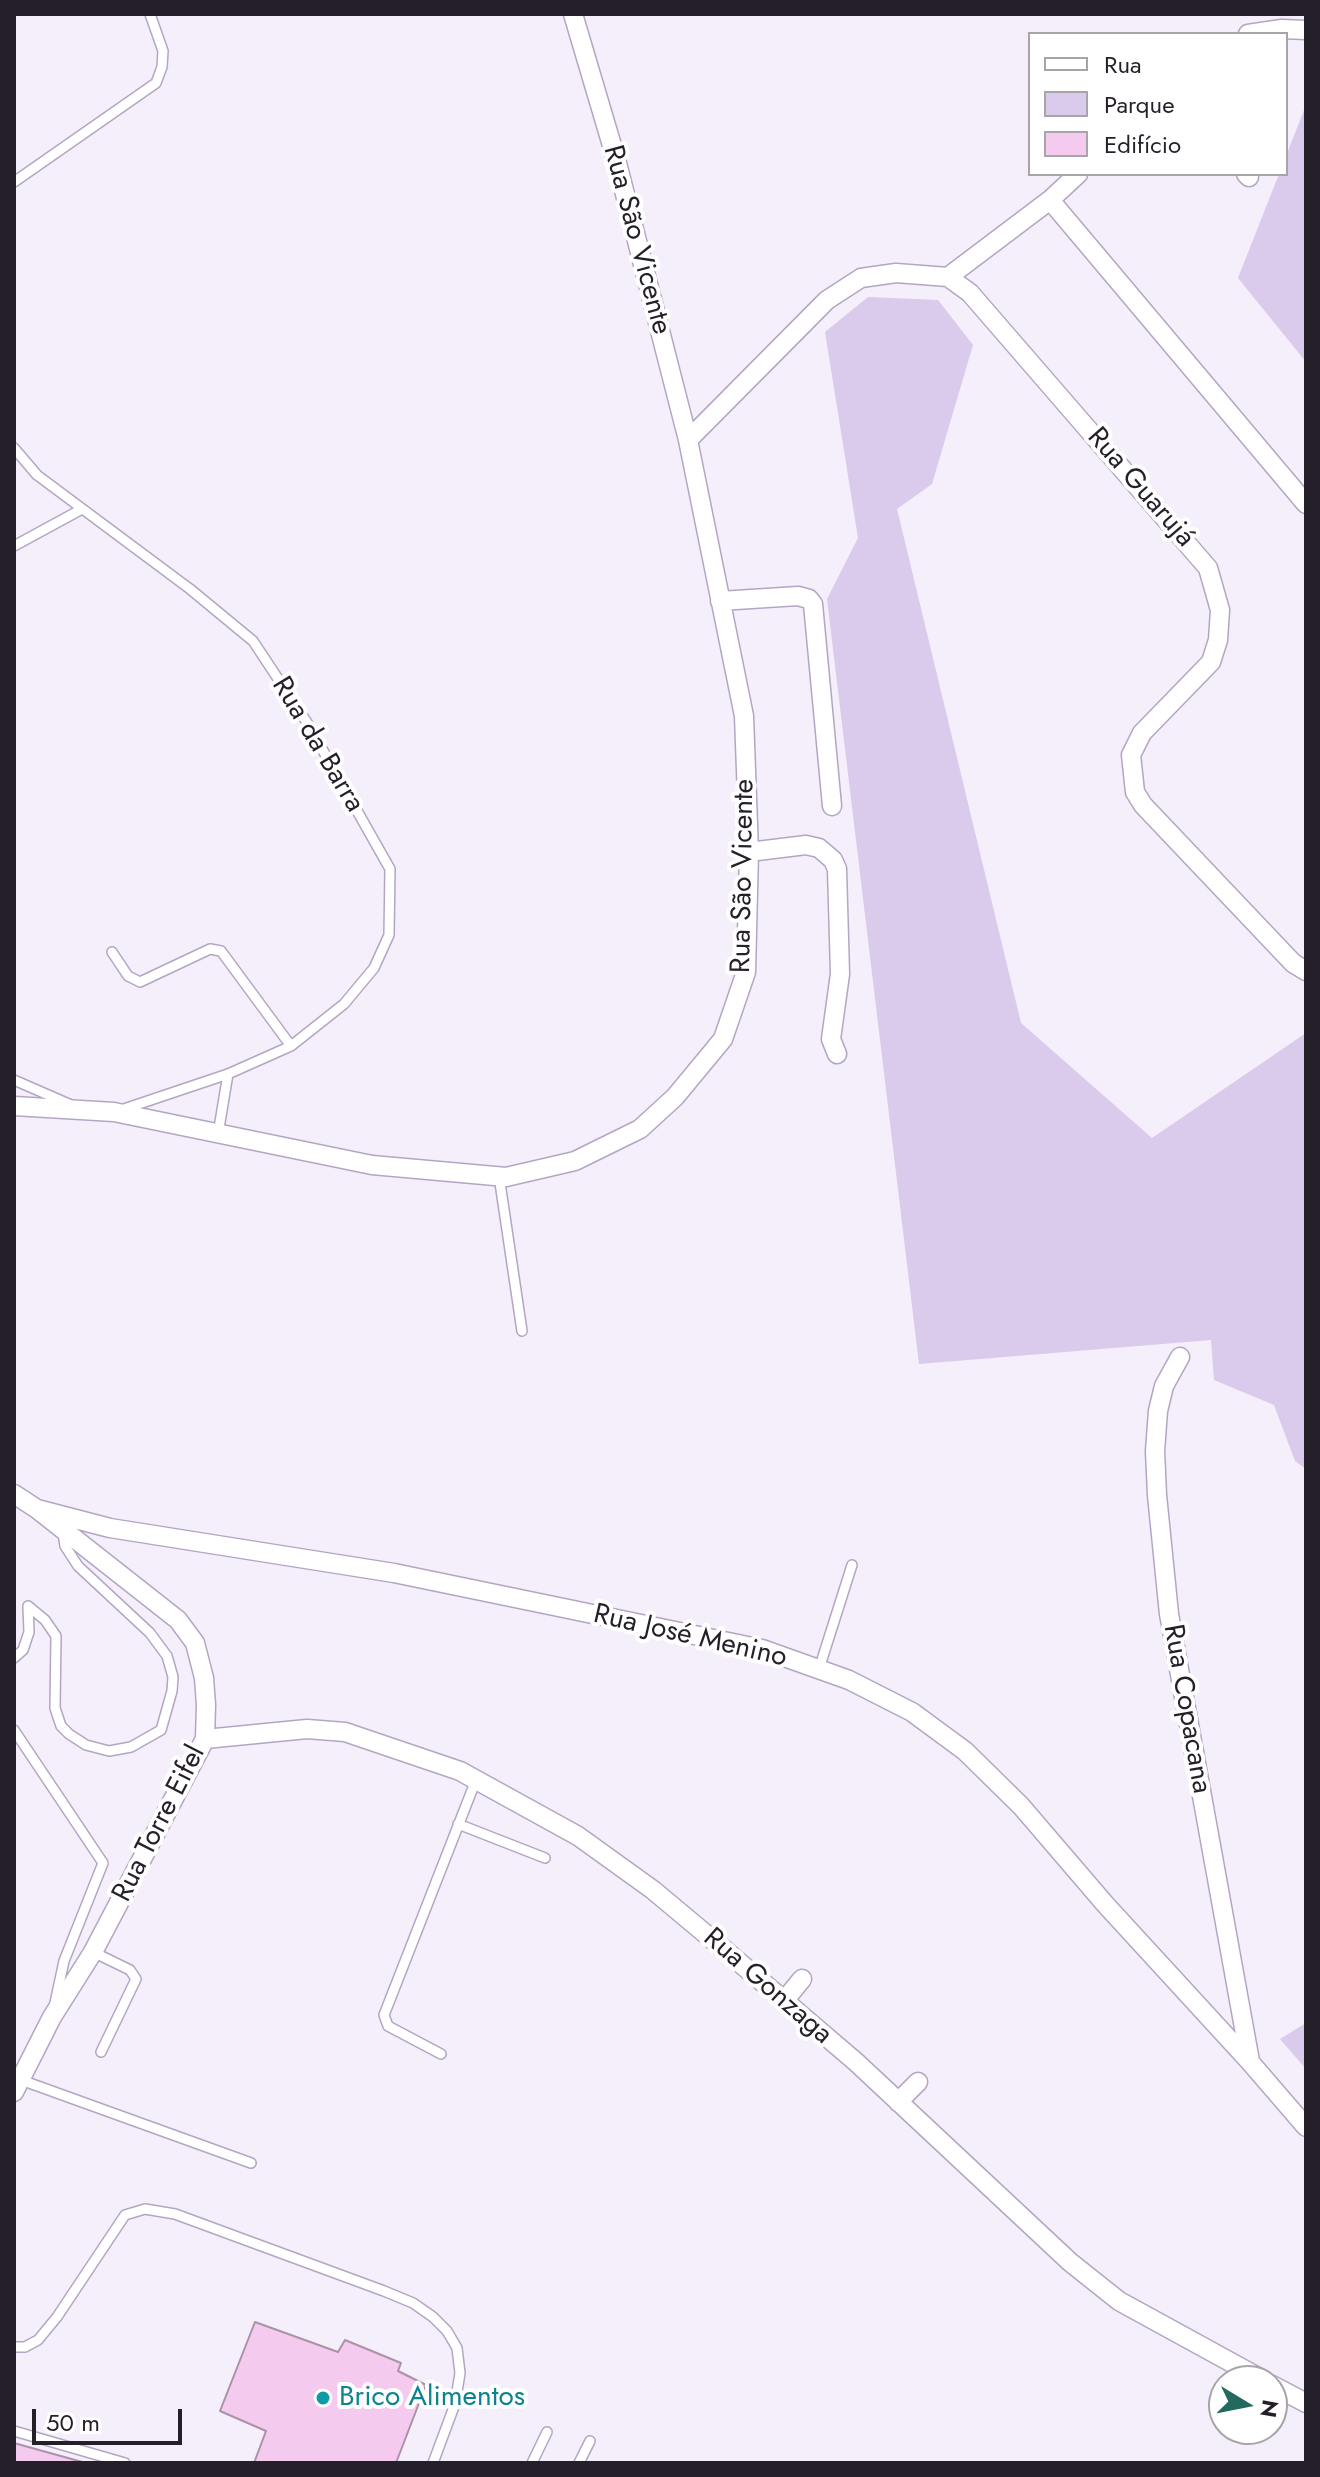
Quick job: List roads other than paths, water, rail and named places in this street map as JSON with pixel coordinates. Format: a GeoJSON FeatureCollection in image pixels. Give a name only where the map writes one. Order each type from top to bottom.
{"type":"FeatureCollection","features":[{"type":"Feature","properties":{"kind":"street","name":"Rua São Vicente"},"geometry":{"type":"LineString","coordinates":[[14,1106],[114,1112],[372,1165],[506,1177],[575,1161],[640,1129],[675,1097],[723,1039],[746,972],[749,852],[744,716],[688,440],[616,159],[573,14]]}},
{"type":"Feature","properties":{"kind":"street"},"geometry":{"type":"LineString","coordinates":[[1262,32],[1306,30]]}},
{"type":"Feature","properties":{"kind":"street"},"geometry":{"type":"LineString","coordinates":[[688,440],[827,300],[861,278],[896,273],[948,277],[1050,200],[1076,176]]}},
{"type":"Feature","properties":{"kind":"street"},"geometry":{"type":"LineString","coordinates":[[1050,200],[1306,504]]}},
{"type":"Feature","properties":{"kind":"street","name":"Rua Guarujá"},"geometry":{"type":"LineString","coordinates":[[948,277],[970,293],[991,315],[1208,568],[1220,610],[1218,640],[1211,662],[1142,733],[1131,755],[1135,792],[1143,805],[1293,963],[1306,971]]}},
{"type":"Feature","properties":{"kind":"street"},"geometry":{"type":"LineString","coordinates":[[720,601],[798,596],[809,599],[813,604],[832,806]]}},
{"type":"Feature","properties":{"kind":"street"},"geometry":{"type":"LineString","coordinates":[[749,852],[806,845],[819,848],[833,860],[837,869],[840,974],[831,1039],[837,1054]]}},
{"type":"Feature","properties":{"kind":"street","name":"Rua Copacana"},"geometry":{"type":"LineString","coordinates":[[1180,1357],[1164,1386],[1158,1411],[1155,1451],[1158,1510],[1169,1614],[1250,2062]]}},
{"type":"Feature","properties":{"kind":"street"},"geometry":{"type":"LineString","coordinates":[[14,1494],[37,1509]]}},
{"type":"Feature","properties":{"kind":"street","name":"Rua José Menino"},"geometry":{"type":"LineString","coordinates":[[37,1509],[153,1535],[394,1573],[762,1649],[849,1680],[912,1712],[965,1751],[1021,1806],[1306,2127]]}},
{"type":"Feature","properties":{"kind":"street","name":"Rua Torre Eifel"},"geometry":{"type":"LineString","coordinates":[[17,2086],[52,2017],[93,1952],[205,1739],[204,1678],[195,1643],[178,1620],[37,1509]]}},
{"type":"Feature","properties":{"kind":"street","name":"Rua Gonzaga"},"geometry":{"type":"LineString","coordinates":[[205,1739],[307,1729],[345,1732],[460,1771],[578,1836],[653,1890],[784,2001],[898,2102],[1009,2208],[1119,2301],[1236,2365]]}},
{"type":"Feature","properties":{"kind":"street"},"geometry":{"type":"LineString","coordinates":[[784,2001],[802,1979]]}},
{"type":"Feature","properties":{"kind":"street"},"geometry":{"type":"LineString","coordinates":[[898,2102],[918,2082]]}},
{"type":"Feature","properties":{"kind":"street"},"geometry":{"type":"LineString","coordinates":[[1288,2393],[1306,2403]]}},
{"type":"Feature","properties":{"kind":"lane"},"geometry":{"type":"LineString","coordinates":[[14,182],[156,83],[162,67],[163,51],[150,14]]}},
{"type":"Feature","properties":{"kind":"lane","name":"Rua da Barra"},"geometry":{"type":"LineString","coordinates":[[14,448],[37,475],[190,589],[253,641],[308,724],[390,869],[389,935],[374,968],[344,1004],[291,1046],[228,1074],[114,1112]]}},
{"type":"Feature","properties":{"kind":"lane"},"geometry":{"type":"LineString","coordinates":[[14,546],[82,509]]}},
{"type":"Feature","properties":{"kind":"lane"},"geometry":{"type":"LineString","coordinates":[[112,952],[128,976],[140,982],[210,949],[221,951],[291,1046]]}},
{"type":"Feature","properties":{"kind":"lane"},"geometry":{"type":"LineString","coordinates":[[218,1135],[228,1074]]}},
{"type":"Feature","properties":{"kind":"lane"},"geometry":{"type":"LineString","coordinates":[[14,1080],[81,1110]]}},
{"type":"Feature","properties":{"kind":"lane"},"geometry":{"type":"LineString","coordinates":[[499,1176],[522,1331]]}},
{"type":"Feature","properties":{"kind":"lane"},"geometry":{"type":"LineString","coordinates":[[14,1658],[23,1650],[29,1632],[28,1606],[45,1620],[56,1636],[55,1708],[61,1726],[69,1734],[86,1745],[109,1751],[131,1747],[161,1730],[172,1691],[173,1677],[167,1656],[150,1633],[78,1566],[65,1546],[62,1530]]}},
{"type":"Feature","properties":{"kind":"lane"},"geometry":{"type":"LineString","coordinates":[[819,1669],[852,1565]]}},
{"type":"Feature","properties":{"kind":"lane"},"geometry":{"type":"LineString","coordinates":[[14,1730],[103,1863],[64,1961],[52,2017]]}},
{"type":"Feature","properties":{"kind":"lane"},"geometry":{"type":"LineString","coordinates":[[441,2054],[388,2026],[384,2015],[476,1780]]}},
{"type":"Feature","properties":{"kind":"lane"},"geometry":{"type":"LineString","coordinates":[[458,1824],[545,1858]]}},
{"type":"Feature","properties":{"kind":"lane"},"geometry":{"type":"LineString","coordinates":[[93,1952],[130,1970],[136,1979],[101,2052]]}},
{"type":"Feature","properties":{"kind":"lane"},"geometry":{"type":"LineString","coordinates":[[17,2086],[251,2163]]}},
{"type":"Feature","properties":{"kind":"lane"},"geometry":{"type":"LineString","coordinates":[[14,2347],[25,2347],[38,2340],[57,2317],[125,2215],[145,2209],[175,2214],[398,2297],[433,2317],[447,2331],[457,2348],[460,2373],[455,2404],[433,2463]]}},
{"type":"Feature","properties":{"kind":"lane"},"geometry":{"type":"LineString","coordinates":[[14,2431],[125,2463]]}},
{"type":"Feature","properties":{"kind":"lane"},"geometry":{"type":"LineString","coordinates":[[532,2463],[547,2432]]}},
{"type":"Feature","properties":{"kind":"lane"},"geometry":{"type":"LineString","coordinates":[[579,2463],[590,2441]]}},
{"type":"Feature","properties":{"kind":"place","name":"Brico Alimentos"},"geometry":{"type":"Point","coordinates":[323,2398]}}]}
